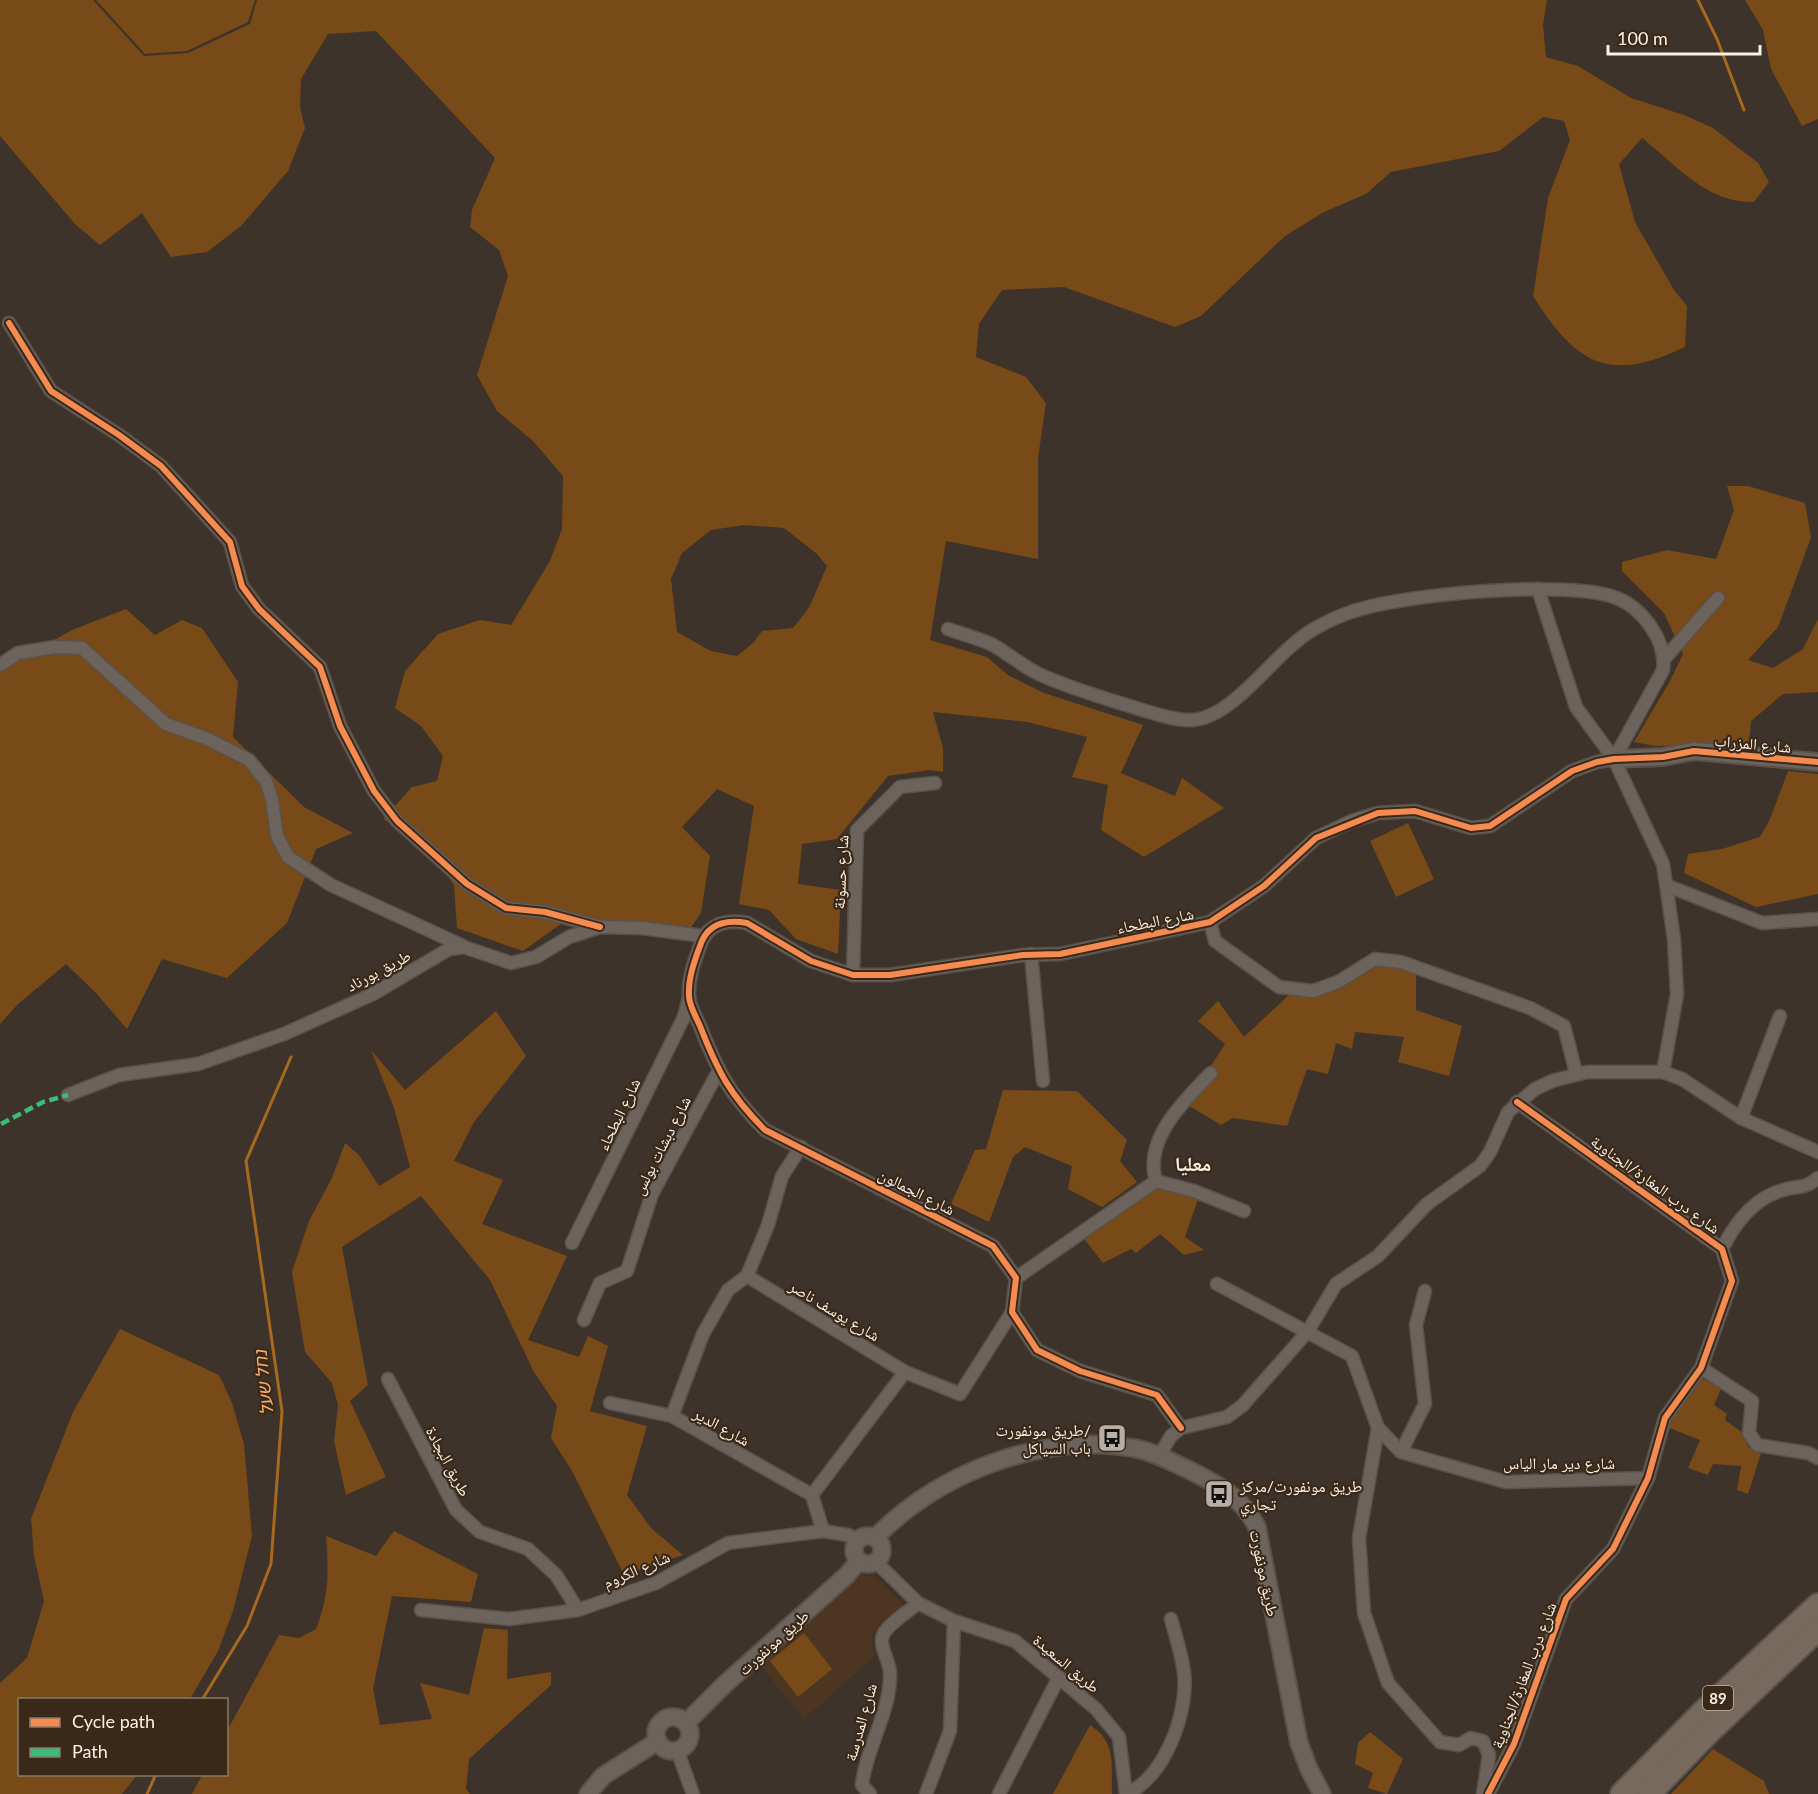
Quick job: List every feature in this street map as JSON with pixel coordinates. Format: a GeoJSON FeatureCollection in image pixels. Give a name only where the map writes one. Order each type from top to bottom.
{"type":"FeatureCollection","features":[{"type":"Feature","properties":{"kind":"highway","name":"89"},"geometry":{"type":"LineString","coordinates":[[1622,1794],[1703,1712],[1818,1605]]}},
{"type":"Feature","properties":{"kind":"highway","name":"89"},"geometry":{"type":"LineString","coordinates":[[1649,1794],[1707,1733],[1818,1629]]}},
{"type":"Feature","properties":{"kind":"main road","name":"شارع المزراب"},"geometry":{"type":"LineString","coordinates":[[1614,759],[1663,757],[1694,751],[1818,762]]}},
{"type":"Feature","properties":{"kind":"main road","name":"طريق مونفورت"},"geometry":{"type":"LineString","coordinates":[[875,1538],[903,1510],[935,1490],[1023,1452],[1078,1446],[1133,1448],[1160,1456],[1218,1484],[1239,1500],[1257,1527],[1299,1743],[1308,1769],[1322,1794]]}},
{"type":"Feature","properties":{"kind":"main road"},"geometry":{"type":"LineString","coordinates":[[866,1536],[875,1538],[882,1550],[876,1562],[867,1564],[859,1561],[854,1553],[858,1540],[866,1536]]}},
{"type":"Feature","properties":{"kind":"main road","name":"طريق مونفورت"},"geometry":{"type":"LineString","coordinates":[[686,1723],[859,1561]]}},
{"type":"Feature","properties":{"kind":"main road"},"geometry":{"type":"LineString","coordinates":[[677,1717],[686,1723],[689,1739],[677,1750],[666,1749],[658,1741],[657,1731],[666,1719],[677,1717]]}},
{"type":"Feature","properties":{"kind":"main road"},"geometry":{"type":"LineString","coordinates":[[588,1794],[603,1776],[658,1741]]}},
{"type":"Feature","properties":{"kind":"street"},"geometry":{"type":"LineString","coordinates":[[9,323],[51,392],[119,435],[161,466],[230,542],[242,586],[259,609],[320,667],[340,726],[374,791],[397,821],[467,884],[506,908],[545,912],[600,927],[642,928],[703,936]]}},
{"type":"Feature","properties":{"kind":"street"},"geometry":{"type":"LineString","coordinates":[[948,628],[991,644],[1038,673],[1070,687],[1156,714],[1190,720],[1210,718],[1222,712],[1301,637],[1352,611],[1394,602],[1538,589],[1591,592],[1616,597],[1639,614],[1660,640],[1665,657],[1663,670],[1614,759]]}},
{"type":"Feature","properties":{"kind":"street"},"geometry":{"type":"LineString","coordinates":[[1538,589],[1576,707],[1614,759],[1663,864],[1668,886],[1677,994],[1662,1072]]}},
{"type":"Feature","properties":{"kind":"street"},"geometry":{"type":"LineString","coordinates":[[1665,657],[1718,598]]}},
{"type":"Feature","properties":{"kind":"street"},"geometry":{"type":"LineString","coordinates":[[0,665],[18,653],[55,647],[81,648],[166,724],[208,739],[249,760],[266,780],[272,800],[277,836],[288,857],[342,890],[464,947],[511,963],[536,957],[569,937],[600,927]]}},
{"type":"Feature","properties":{"kind":"street","name":"شارع البطحاء"},"geometry":{"type":"LineString","coordinates":[[703,936],[719,924],[735,921],[747,923],[812,961],[853,975],[890,975],[1031,954],[1060,954],[1210,922],[1264,886],[1316,838],[1352,821],[1378,813],[1415,811],[1471,828],[1490,826],[1572,771],[1614,759]]}},
{"type":"Feature","properties":{"kind":"street","name":"شارع حسونة"},"geometry":{"type":"LineString","coordinates":[[853,975],[857,830],[900,787],[935,783]]}},
{"type":"Feature","properties":{"kind":"street"},"geometry":{"type":"LineString","coordinates":[[1668,886],[1761,923],[1818,919]]}},
{"type":"Feature","properties":{"kind":"street"},"geometry":{"type":"LineString","coordinates":[[1210,922],[1215,940],[1279,987],[1313,991],[1338,982],[1375,959],[1401,962],[1530,1008],[1564,1026],[1576,1073]]}},
{"type":"Feature","properties":{"kind":"street","name":"شارع الجمالون"},"geometry":{"type":"LineString","coordinates":[[703,936],[692,970],[689,998],[718,1072],[737,1102],[765,1130],[993,1246],[1016,1278]]}},
{"type":"Feature","properties":{"kind":"street","name":"طريق بورناد"},"geometry":{"type":"LineString","coordinates":[[68,1095],[119,1075],[198,1064],[284,1034],[373,994],[449,949],[464,947]]}},
{"type":"Feature","properties":{"kind":"street"},"geometry":{"type":"LineString","coordinates":[[1031,954],[1043,1081]]}},
{"type":"Feature","properties":{"kind":"street","name":"شارع البطحاء"},"geometry":{"type":"LineString","coordinates":[[572,1243],[684,1017],[689,998]]}},
{"type":"Feature","properties":{"kind":"street"},"geometry":{"type":"LineString","coordinates":[[1741,1118],[1780,1016]]}},
{"type":"Feature","properties":{"kind":"street","name":"شارع دبشات بولس"},"geometry":{"type":"LineString","coordinates":[[584,1320],[600,1283],[627,1271],[652,1194],[718,1072]]}},
{"type":"Feature","properties":{"kind":"street"},"geometry":{"type":"LineString","coordinates":[[1160,1456],[1171,1437],[1181,1428],[1227,1417],[1243,1405],[1308,1330],[1336,1284],[1378,1256],[1426,1204],[1480,1166],[1490,1152],[1508,1112],[1535,1089],[1576,1073],[1662,1072],[1682,1079],[1741,1118],[1818,1152]]}},
{"type":"Feature","properties":{"kind":"street"},"geometry":{"type":"LineString","coordinates":[[1156,1181],[1153,1172],[1161,1132],[1174,1113],[1211,1073]]}},
{"type":"Feature","properties":{"kind":"street","name":"شارع درب المغارة/الجناوية"},"geometry":{"type":"LineString","coordinates":[[1488,1794],[1514,1744],[1566,1599],[1613,1549],[1647,1478],[1665,1418],[1701,1368],[1732,1281],[1722,1249],[1517,1102]]}},
{"type":"Feature","properties":{"kind":"street"},"geometry":{"type":"LineString","coordinates":[[672,1416],[703,1334],[728,1290],[747,1276],[768,1225],[782,1176],[801,1148]]}},
{"type":"Feature","properties":{"kind":"street"},"geometry":{"type":"LineString","coordinates":[[1722,1249],[1731,1232],[1750,1207],[1782,1190],[1806,1188],[1818,1178]]}},
{"type":"Feature","properties":{"kind":"street"},"geometry":{"type":"LineString","coordinates":[[1181,1428],[1157,1395],[1080,1371],[1037,1350],[1012,1312],[1016,1278],[1156,1181],[1194,1191],[1245,1211]]}},
{"type":"Feature","properties":{"kind":"street","name":"شارع يوسف ناصر"},"geometry":{"type":"LineString","coordinates":[[747,1276],[904,1372],[960,1394],[1012,1312]]}},
{"type":"Feature","properties":{"kind":"street"},"geometry":{"type":"LineString","coordinates":[[1217,1284],[1308,1330],[1352,1356],[1378,1428],[1401,1452],[1425,1404],[1416,1325],[1425,1291]]}},
{"type":"Feature","properties":{"kind":"street"},"geometry":{"type":"LineString","coordinates":[[1701,1368],[1752,1401],[1749,1433],[1757,1445],[1808,1453],[1818,1458]]}},
{"type":"Feature","properties":{"kind":"street"},"geometry":{"type":"LineString","coordinates":[[823,1531],[812,1495],[904,1372]]}},
{"type":"Feature","properties":{"kind":"street","name":"طريق البجادة"},"geometry":{"type":"LineString","coordinates":[[388,1379],[456,1510],[480,1532],[528,1549],[556,1575],[578,1610]]}},
{"type":"Feature","properties":{"kind":"street","name":"شارع الدير"},"geometry":{"type":"LineString","coordinates":[[610,1403],[672,1416],[812,1495]]}},
{"type":"Feature","properties":{"kind":"street"},"geometry":{"type":"LineString","coordinates":[[1378,1428],[1359,1538],[1364,1612],[1388,1683],[1425,1726],[1440,1742],[1459,1745],[1472,1738],[1483,1741],[1489,1755],[1483,1794]]}},
{"type":"Feature","properties":{"kind":"street","name":"شارع دير مار الياس"},"geometry":{"type":"LineString","coordinates":[[1401,1452],[1506,1482],[1647,1478]]}},
{"type":"Feature","properties":{"kind":"street","name":"شارع الكروم"},"geometry":{"type":"LineString","coordinates":[[421,1610],[509,1619],[578,1610],[656,1583],[728,1543],[823,1531],[848,1535],[858,1540]]}},
{"type":"Feature","properties":{"kind":"street","name":"طريق السعيدة"},"geometry":{"type":"LineString","coordinates":[[876,1562],[918,1603],[954,1621],[1015,1641],[1059,1677],[1113,1727],[1119,1737],[1124,1761],[1126,1794]]}},
{"type":"Feature","properties":{"kind":"street","name":"شارع المدرسة"},"geometry":{"type":"LineString","coordinates":[[870,1794],[862,1785],[863,1771],[882,1719],[891,1674],[881,1641],[884,1632],[918,1603]]}},
{"type":"Feature","properties":{"kind":"street"},"geometry":{"type":"LineString","coordinates":[[1126,1794],[1140,1788],[1157,1770],[1184,1709],[1185,1673],[1171,1620]]}},
{"type":"Feature","properties":{"kind":"street"},"geometry":{"type":"LineString","coordinates":[[926,1794],[950,1731],[954,1621]]}},
{"type":"Feature","properties":{"kind":"street"},"geometry":{"type":"LineString","coordinates":[[999,1794],[1059,1677]]}},
{"type":"Feature","properties":{"kind":"street"},"geometry":{"type":"LineString","coordinates":[[677,1750],[693,1794]]}},
{"type":"Feature","properties":{"kind":"shaded area"},"geometry":{"type":"Polygon","coordinates":[[[0,0],[93,0],[144,56],[188,53],[250,24],[257,0],[1547,0],[1543,25],[1546,57],[1578,66],[1631,98],[1684,115],[1713,128],[1758,163],[1769,182],[1754,202],[1737,201],[1721,196],[1694,181],[1642,138],[1619,164],[1635,222],[1674,290],[1687,306],[1685,347],[1635,364],[1614,365],[1596,361],[1580,352],[1564,338],[1533,296],[1548,198],[1570,140],[1564,121],[1543,117],[1499,151],[1391,172],[1366,194],[1324,212],[1285,236],[1201,316],[1175,327],[1064,287],[1002,290],[979,324],[976,357],[1026,377],[1046,403],[1038,458],[1038,559],[946,541],[930,640],[987,657],[1008,675],[1044,693],[1143,725],[1121,773],[1175,796],[1182,778],[1224,808],[1144,857],[1101,830],[1108,785],[1072,777],[1087,737],[1027,722],[933,712],[943,748],[943,772],[930,770],[888,776],[837,839],[802,844],[798,884],[841,890],[838,954],[796,939],[769,910],[739,904],[754,806],[717,789],[682,827],[710,856],[701,913],[687,933],[565,921],[523,951],[457,928],[454,886],[433,849],[383,819],[412,787],[437,781],[443,756],[421,726],[395,708],[405,671],[438,634],[480,620],[511,625],[550,561],[562,529],[563,476],[533,441],[497,411],[477,375],[508,276],[499,250],[470,227],[472,210],[495,158],[376,31],[328,34],[301,79],[300,107],[305,128],[288,171],[241,226],[207,252],[171,257],[142,213],[100,245],[75,224],[0,136],[0,0]],[[744,525],[711,530],[682,553],[671,579],[677,632],[711,651],[737,656],[753,643],[762,631],[793,628],[809,608],[827,566],[817,554],[784,528],[744,525]]]}},
{"type":"Feature","properties":{"kind":"shaded area"},"geometry":{"type":"Polygon","coordinates":[[[96,0],[255,0],[248,22],[187,51],[145,54],[96,0]]]}},
{"type":"Feature","properties":{"kind":"shaded area"},"geometry":{"type":"Polygon","coordinates":[[[1745,0],[1818,0],[1818,119],[1802,126],[1771,69],[1763,30],[1745,0]]]}},
{"type":"Feature","properties":{"kind":"shaded area"},"geometry":{"type":"Polygon","coordinates":[[[1727,486],[1748,486],[1805,503],[1811,537],[1797,576],[1778,627],[1748,660],[1773,668],[1803,649],[1818,619],[1818,692],[1783,694],[1751,721],[1749,744],[1655,746],[1634,742],[1683,654],[1664,613],[1622,571],[1622,562],[1667,550],[1716,559],[1734,510],[1727,486]]]}},
{"type":"Feature","properties":{"kind":"shaded area"},"geometry":{"type":"Polygon","coordinates":[[[126,609],[155,635],[182,620],[202,628],[238,682],[233,737],[304,807],[353,833],[316,849],[287,923],[227,978],[162,959],[127,1029],[96,993],[66,964],[18,1004],[0,1024],[0,671],[72,630],[126,609]]]}},
{"type":"Feature","properties":{"kind":"shaded area"},"geometry":{"type":"Polygon","coordinates":[[[1788,771],[1818,774],[1818,894],[1756,907],[1684,873],[1688,854],[1722,849],[1760,837],[1770,819],[1788,771]]]}},
{"type":"Feature","properties":{"kind":"shaded area"},"geometry":{"type":"Polygon","coordinates":[[[1408,823],[1434,879],[1396,897],[1370,841],[1408,823]]]}},
{"type":"Feature","properties":{"kind":"shaded area"},"geometry":{"type":"Polygon","coordinates":[[[1376,966],[1392,966],[1416,973],[1416,1010],[1462,1026],[1449,1076],[1398,1062],[1404,1037],[1355,1032],[1352,1049],[1336,1043],[1328,1074],[1307,1069],[1287,1126],[1233,1118],[1221,1125],[1186,1104],[1225,1044],[1198,1021],[1218,1001],[1244,1037],[1291,993],[1330,991],[1357,979],[1376,966]]]}},
{"type":"Feature","properties":{"kind":"shaded area"},"geometry":{"type":"Polygon","coordinates":[[[496,1011],[526,1056],[474,1122],[454,1161],[503,1180],[482,1224],[567,1256],[528,1340],[579,1357],[588,1336],[608,1346],[590,1411],[647,1426],[627,1495],[651,1528],[683,1555],[624,1575],[572,1471],[551,1438],[557,1406],[534,1372],[490,1280],[421,1196],[342,1247],[368,1385],[350,1401],[386,1477],[346,1495],[334,1441],[338,1405],[332,1383],[305,1352],[292,1272],[309,1221],[332,1178],[345,1143],[359,1155],[379,1186],[410,1167],[394,1108],[371,1050],[405,1090],[496,1011]]]}},
{"type":"Feature","properties":{"kind":"shaded area"},"geometry":{"type":"Polygon","coordinates":[[[1003,1090],[1077,1091],[1127,1140],[1120,1161],[1137,1182],[1102,1207],[1068,1189],[1072,1166],[1025,1147],[1013,1157],[989,1222],[951,1204],[975,1150],[986,1149],[1003,1090]]]}},
{"type":"Feature","properties":{"kind":"shaded area"},"geometry":{"type":"Polygon","coordinates":[[[1154,1186],[1169,1187],[1198,1199],[1185,1237],[1204,1250],[1184,1255],[1160,1234],[1136,1253],[1131,1249],[1103,1263],[1082,1236],[1154,1186]]]}},
{"type":"Feature","properties":{"kind":"shaded area"},"geometry":{"type":"Polygon","coordinates":[[[120,1329],[219,1375],[232,1403],[244,1444],[252,1536],[233,1611],[218,1651],[191,1698],[18,1698],[18,1776],[136,1776],[122,1794],[0,1794],[0,1683],[27,1658],[44,1601],[34,1556],[31,1519],[73,1412],[120,1329]]]}},
{"type":"Feature","properties":{"kind":"shaded area"},"geometry":{"type":"Polygon","coordinates":[[[1697,1377],[1722,1386],[1714,1405],[1727,1414],[1725,1420],[1743,1433],[1748,1447],[1761,1453],[1748,1494],[1737,1490],[1741,1466],[1713,1464],[1708,1475],[1688,1468],[1700,1440],[1667,1427],[1697,1377]]]}},
{"type":"Feature","properties":{"kind":"shaded area"},"geometry":{"type":"Polygon","coordinates":[[[394,1531],[478,1574],[471,1602],[392,1596],[373,1689],[380,1725],[432,1719],[420,1683],[469,1695],[484,1628],[508,1630],[507,1679],[551,1672],[551,1685],[469,1759],[466,1789],[470,1794],[192,1794],[201,1776],[228,1776],[228,1729],[279,1635],[299,1638],[316,1629],[327,1584],[326,1536],[376,1556],[394,1531]]]}},
{"type":"Feature","properties":{"kind":"shaded area"},"geometry":{"type":"Polygon","coordinates":[[[863,1574],[876,1577],[904,1606],[880,1623],[873,1633],[872,1644],[876,1655],[804,1719],[758,1662],[863,1574]]]}},
{"type":"Feature","properties":{"kind":"shaded area"},"geometry":{"type":"Polygon","coordinates":[[[804,1633],[832,1669],[798,1697],[770,1661],[804,1633]]]}},
{"type":"Feature","properties":{"kind":"shaded area"},"geometry":{"type":"Polygon","coordinates":[[[1090,1725],[1099,1732],[1109,1747],[1112,1764],[1112,1794],[1053,1794],[1090,1725]]]}},
{"type":"Feature","properties":{"kind":"shaded area"},"geometry":{"type":"Polygon","coordinates":[[[1370,1732],[1403,1759],[1387,1794],[1368,1788],[1373,1773],[1355,1764],[1358,1743],[1370,1732]]]}},
{"type":"Feature","properties":{"kind":"shaded area"},"geometry":{"type":"Polygon","coordinates":[[[1713,1749],[1764,1781],[1769,1794],[1671,1794],[1713,1749]]]}},
{"type":"Feature","properties":{"kind":"waterway"},"geometry":{"type":"LineString","coordinates":[[1698,0],[1717,39],[1744,110]]}},
{"type":"Feature","properties":{"kind":"waterway","name":"נחל שעל"},"geometry":{"type":"LineString","coordinates":[[203,1698],[247,1626],[271,1564],[282,1411],[246,1161],[291,1057]]}},
{"type":"Feature","properties":{"kind":"waterway","name":"נחל שעל"},"geometry":{"type":"LineString","coordinates":[[147,1794],[155,1776]]}},
{"type":"Feature","properties":{"kind":"marked path"},"geometry":{"type":"LineString","coordinates":[[1,1124],[43,1102],[68,1095]]}},
{"type":"Feature","properties":{"kind":"cycle path"},"geometry":{"type":"LineString","coordinates":[[9,323],[51,391],[119,435],[161,466],[230,542],[242,586],[259,609],[320,667],[340,726],[374,791],[397,821],[467,884],[506,908],[545,912],[600,927]]}},
{"type":"Feature","properties":{"kind":"cycle path"},"geometry":{"type":"LineString","coordinates":[[1181,1428],[1157,1395],[1080,1371],[1037,1350],[1012,1312],[1016,1278],[993,1246],[765,1130],[726,1082],[689,1000],[692,971],[707,933],[724,923],[747,923],[811,961],[853,975],[890,975],[1023,955],[1060,954],[1210,922],[1264,886],[1316,838],[1378,813],[1415,811],[1471,828],[1490,826],[1572,771],[1614,759],[1663,757],[1694,751],[1818,762]]}},
{"type":"Feature","properties":{"kind":"cycle path"},"geometry":{"type":"LineString","coordinates":[[1488,1794],[1514,1744],[1566,1599],[1613,1549],[1648,1478],[1665,1418],[1701,1368],[1732,1281],[1722,1249],[1517,1102]]}},
{"type":"Feature","properties":{"kind":"place","name":"طريق مونفورت/ باب السياكل"},"geometry":{"type":"Point","coordinates":[1112,1438]}},
{"type":"Feature","properties":{"kind":"place","name":"طريق مونفورت/مركز تجاري"},"geometry":{"type":"Point","coordinates":[1219,1494]}},
{"type":"Feature","properties":{"kind":"district","name":"معليا"},"geometry":{"type":"Point","coordinates":[1193,1163]}}]}
